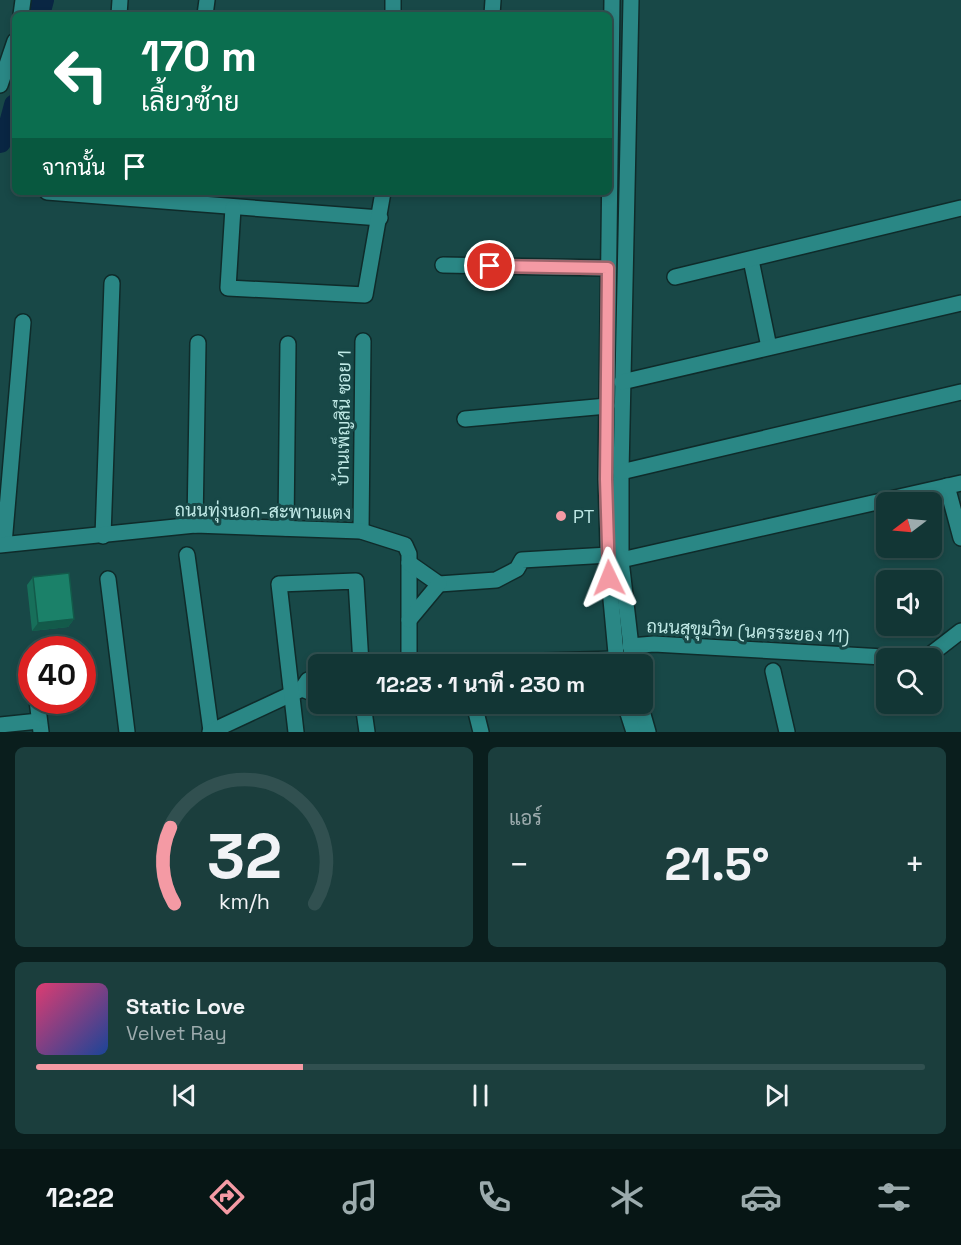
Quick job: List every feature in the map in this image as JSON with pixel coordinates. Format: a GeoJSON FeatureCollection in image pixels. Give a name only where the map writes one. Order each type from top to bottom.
{"type":"FeatureCollection","features":[{"type":"Feature","properties":{"kind":"street"},"geometry":{"type":"LineString","coordinates":[[631,0],[621,472],[615,558],[631,654]]}},
{"type":"Feature","properties":{"kind":"street"},"geometry":{"type":"LineString","coordinates":[[0,85],[12,50]]}},
{"type":"Feature","properties":{"kind":"street"},"geometry":{"type":"LineString","coordinates":[[103,195],[233,208],[380,218]]}},
{"type":"Feature","properties":{"kind":"street"},"geometry":{"type":"LineString","coordinates":[[233,208],[228,288],[365,295],[383,195]]}},
{"type":"Feature","properties":{"kind":"street"},"geometry":{"type":"LineString","coordinates":[[609,195],[607,406],[615,558],[617,654]]}},
{"type":"Feature","properties":{"kind":"street"},"geometry":{"type":"LineString","coordinates":[[675,277],[961,208]]}},
{"type":"Feature","properties":{"kind":"street"},"geometry":{"type":"LineString","coordinates":[[751,260],[770,347]]}},
{"type":"Feature","properties":{"kind":"street"},"geometry":{"type":"LineString","coordinates":[[443,265],[608,268]]}},
{"type":"Feature","properties":{"kind":"street"},"geometry":{"type":"LineString","coordinates":[[103,536],[112,283]]}},
{"type":"Feature","properties":{"kind":"street"},"geometry":{"type":"LineString","coordinates":[[622,382],[961,303]]}},
{"type":"Feature","properties":{"kind":"street"},"geometry":{"type":"LineString","coordinates":[[2,545],[23,322]]}},
{"type":"Feature","properties":{"kind":"street","name":"บ้านเพ็ญสินี ซอย 1"},"geometry":{"type":"LineString","coordinates":[[361,531],[363,340]]}},
{"type":"Feature","properties":{"kind":"street"},"geometry":{"type":"LineString","coordinates":[[195,525],[198,343]]}},
{"type":"Feature","properties":{"kind":"street"},"geometry":{"type":"LineString","coordinates":[[286,528],[288,344]]}},
{"type":"Feature","properties":{"kind":"street"},"geometry":{"type":"LineString","coordinates":[[621,472],[961,392]]}},
{"type":"Feature","properties":{"kind":"street"},"geometry":{"type":"LineString","coordinates":[[465,419],[607,406]]}},
{"type":"Feature","properties":{"kind":"street"},"geometry":{"type":"LineString","coordinates":[[409,563],[440,584],[496,580],[517,569],[522,560],[615,558],[954,485],[961,538]]}},
{"type":"Feature","properties":{"kind":"street","name":"ถนนทุ่งนอก-สะพานแตง"},"geometry":{"type":"LineString","coordinates":[[2,545],[195,525],[361,531],[405,545],[409,554],[409,563]]}},
{"type":"Feature","properties":{"kind":"street"},"geometry":{"type":"LineString","coordinates":[[187,555],[211,732],[296,691],[308,680]]}},
{"type":"Feature","properties":{"kind":"street"},"geometry":{"type":"LineString","coordinates":[[407,654],[409,563]]}},
{"type":"Feature","properties":{"kind":"street"},"geometry":{"type":"LineString","coordinates":[[108,579],[127,732]]}},
{"type":"Feature","properties":{"kind":"street"},"geometry":{"type":"LineString","coordinates":[[296,732],[296,691],[279,584],[356,581],[360,654]]}},
{"type":"Feature","properties":{"kind":"street"},"geometry":{"type":"LineString","coordinates":[[409,620],[440,584]]}},
{"type":"Feature","properties":{"kind":"street"},"geometry":{"type":"LineString","coordinates":[[939,648],[961,631]]}},
{"type":"Feature","properties":{"kind":"street","name":"ถนนสุขุมวิท (นครระยอง 11)"},"geometry":{"type":"LineString","coordinates":[[630,646],[654,644],[876,657]]}},
{"type":"Feature","properties":{"kind":"street"},"geometry":{"type":"LineString","coordinates":[[773,671],[787,732]]}},
{"type":"Feature","properties":{"kind":"street"},"geometry":{"type":"LineString","coordinates":[[296,691],[308,692]]}},
{"type":"Feature","properties":{"kind":"street"},"geometry":{"type":"LineString","coordinates":[[364,714],[367,732]]}},
{"type":"Feature","properties":{"kind":"street"},"geometry":{"type":"LineString","coordinates":[[476,714],[481,732]]}},
{"type":"Feature","properties":{"kind":"street"},"geometry":{"type":"LineString","coordinates":[[628,714],[634,732]]}},
{"type":"Feature","properties":{"kind":"street"},"geometry":{"type":"LineString","coordinates":[[643,714],[648,732]]}},
{"type":"Feature","properties":{"kind":"street"},"geometry":{"type":"LineString","coordinates":[[0,725],[40,726]]}},
{"type":"Feature","properties":{"kind":"building"},"geometry":{"type":"Polygon","coordinates":[[[69,573],[74,619],[38,623],[33,577],[69,573]]]}},
{"type":"Feature","properties":{"kind":"waterway"},"geometry":{"type":"LineString","coordinates":[[40,12],[43,0]]}},
{"type":"Feature","properties":{"kind":"waterway"},"geometry":{"type":"LineString","coordinates":[[0,142],[8,131],[12,116]]}},
{"type":"Feature","properties":{"kind":"place","name":"PT"},"geometry":{"type":"Point","coordinates":[561,516]}},
{"type":"Feature","properties":{"kind":"route"},"geometry":{"type":"LineString","coordinates":[[490,266],[608,268],[606,479],[609,578]]}}]}
